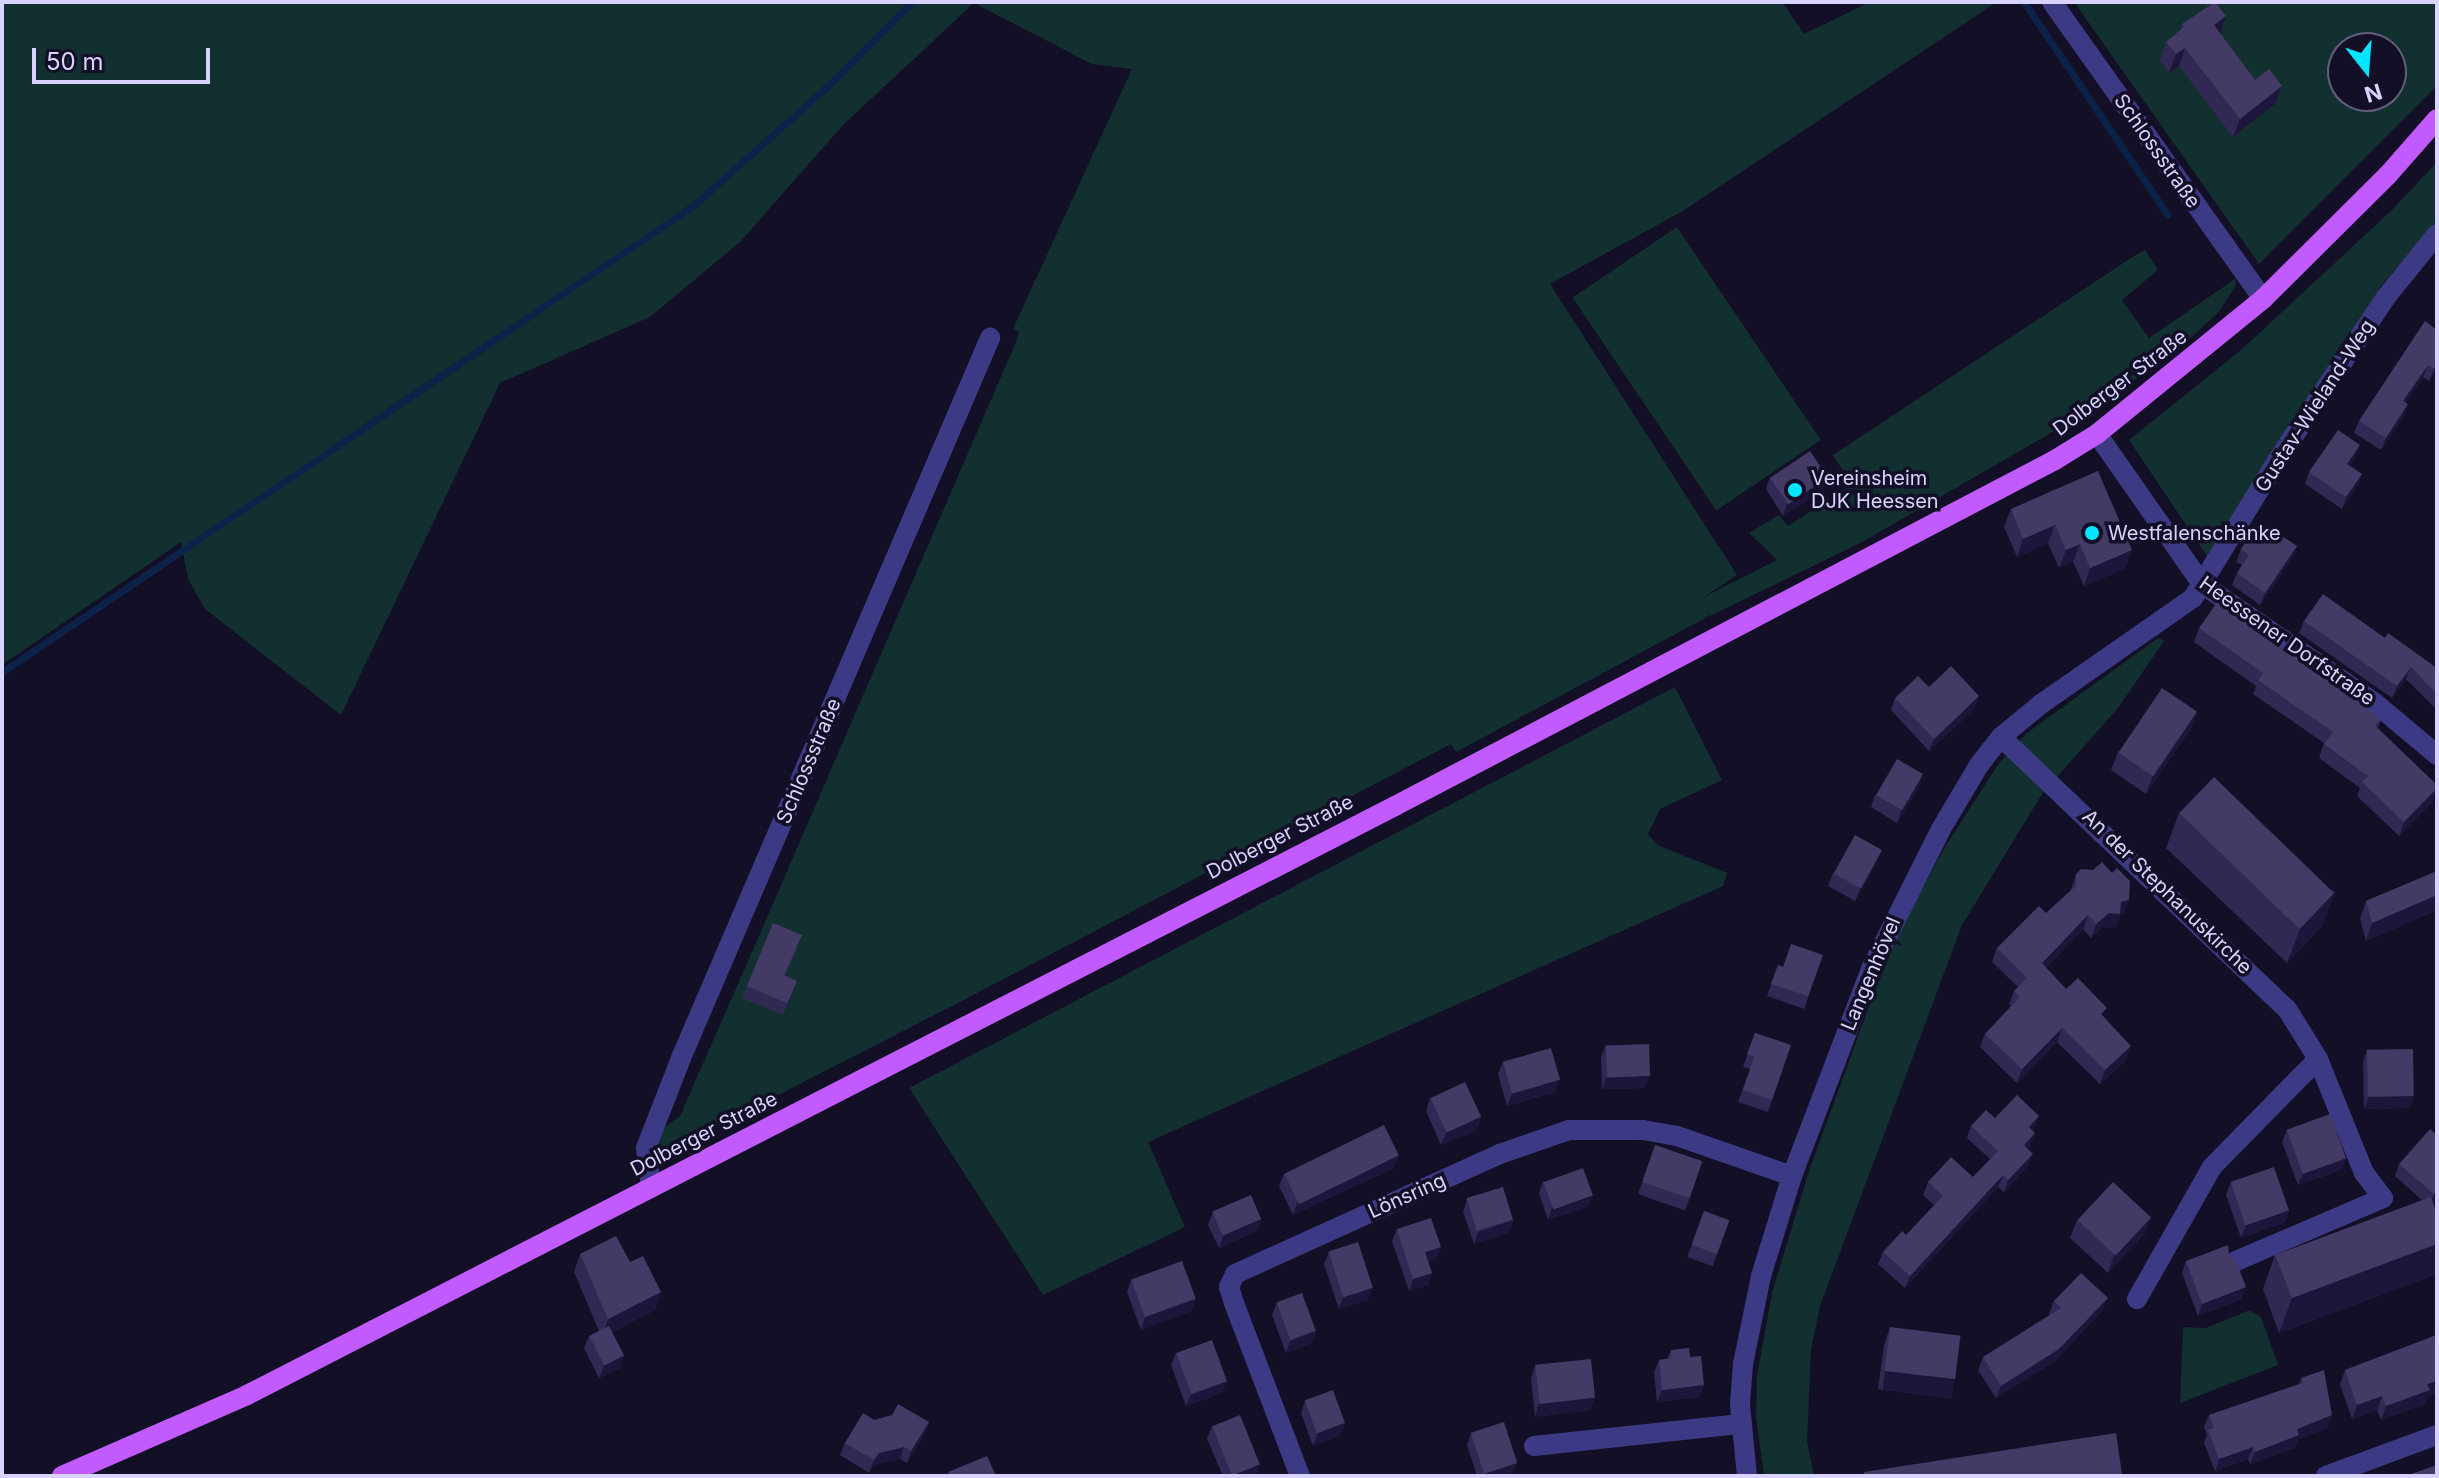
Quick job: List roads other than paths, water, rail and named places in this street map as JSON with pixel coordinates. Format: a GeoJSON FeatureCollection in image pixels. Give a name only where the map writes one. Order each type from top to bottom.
{"type":"FeatureCollection","features":[{"type":"Feature","properties":{"kind":"main road","name":"Dolberger Straße"},"geometry":{"type":"LineString","coordinates":[[62,1476],[247,1395],[1639,679],[1994,493],[2097,434],[2263,299],[2378,186],[2437,119]]}},
{"type":"Feature","properties":{"kind":"street","name":"Schlossstraße"},"geometry":{"type":"LineString","coordinates":[[2052,2],[2263,299]]}},
{"type":"Feature","properties":{"kind":"street","name":"Gustav-Wieland-Weg"},"geometry":{"type":"LineString","coordinates":[[2202,584],[2277,461],[2386,297],[2437,234]]}},
{"type":"Feature","properties":{"kind":"street","name":"Schlossstraße"},"geometry":{"type":"LineString","coordinates":[[651,1188],[646,1148],[676,1071],[990,338]]}},
{"type":"Feature","properties":{"kind":"street","name":"Heessener Dorfstraße"},"geometry":{"type":"LineString","coordinates":[[2097,434],[2202,584],[2375,703],[2437,755]]}},
{"type":"Feature","properties":{"kind":"street","name":"Langenhövel"},"geometry":{"type":"LineString","coordinates":[[1747,1476],[1741,1424],[1743,1364],[1754,1311],[1792,1176],[1891,924],[1941,829],[1979,765],[2001,737],[2041,704],[2193,598],[2202,584]]}},
{"type":"Feature","properties":{"kind":"street","name":"An der Stephanuskirche"},"geometry":{"type":"LineString","coordinates":[[2001,737],[2287,1009],[2318,1059],[2364,1173],[2383,1198],[2236,1261]]}},
{"type":"Feature","properties":{"kind":"street"},"geometry":{"type":"LineString","coordinates":[[2137,1299],[2212,1167],[2318,1059]]}},
{"type":"Feature","properties":{"kind":"street","name":"Lönsring"},"geometry":{"type":"LineString","coordinates":[[1300,1476],[1229,1287],[1235,1274],[1500,1154],[1569,1130],[1643,1130],[1677,1136],[1792,1176]]}},
{"type":"Feature","properties":{"kind":"street"},"geometry":{"type":"LineString","coordinates":[[1534,1446],[1741,1424]]}},
{"type":"Feature","properties":{"kind":"street"},"geometry":{"type":"LineString","coordinates":[[2326,1476],[2437,1435]]}},
{"type":"Feature","properties":{"kind":"waterway"},"geometry":{"type":"LineString","coordinates":[[2,672],[694,205],[832,82],[912,2]]}},
{"type":"Feature","properties":{"kind":"waterway"},"geometry":{"type":"LineString","coordinates":[[2024,2],[2167,214]]}},
{"type":"Feature","properties":{"kind":"place","name":"Vereinsheim DJK Heessen"},"geometry":{"type":"Point","coordinates":[1795,490]}},
{"type":"Feature","properties":{"kind":"place","name":"Westfalenschänke"},"geometry":{"type":"Point","coordinates":[2092,533]}}]}
